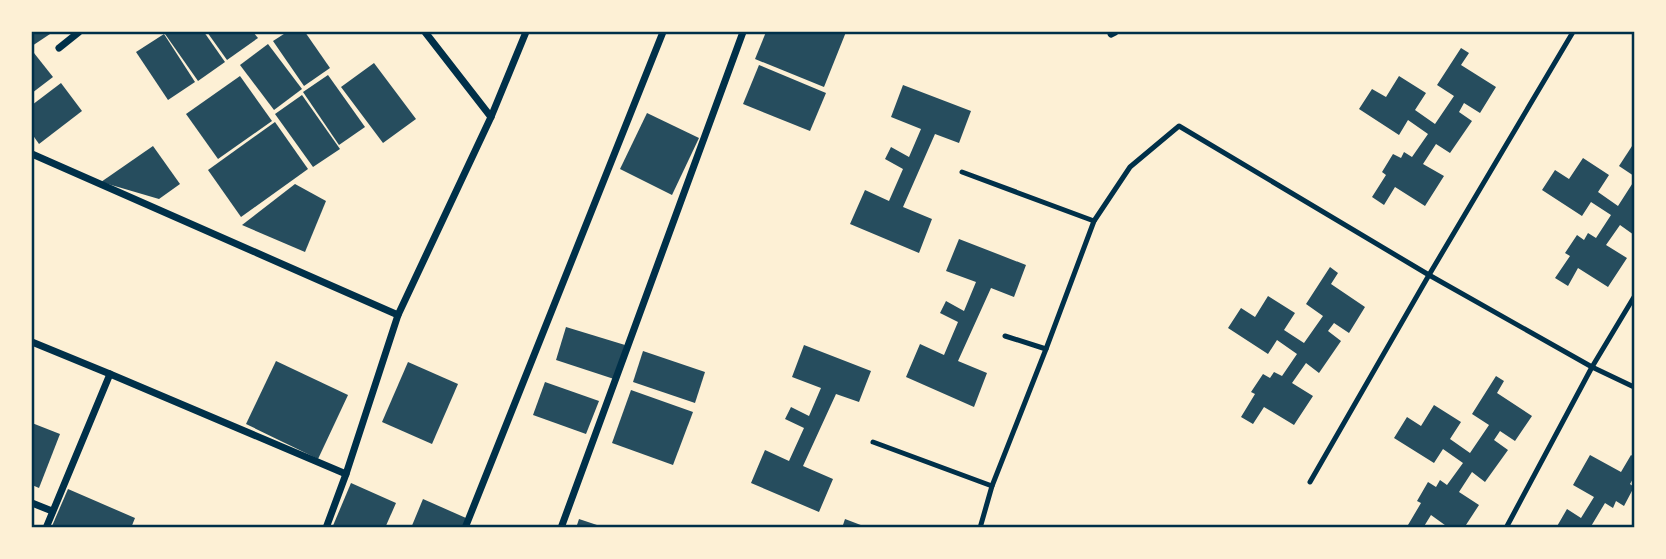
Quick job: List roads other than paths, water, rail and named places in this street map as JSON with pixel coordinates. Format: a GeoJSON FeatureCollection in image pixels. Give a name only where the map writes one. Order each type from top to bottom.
{"type":"FeatureCollection","features":[{"type":"Feature","properties":{"kind":"street"},"geometry":{"type":"LineString","coordinates":[[59,48],[79,32]]}},
{"type":"Feature","properties":{"kind":"street"},"geometry":{"type":"LineString","coordinates":[[425,32],[491,117]]}},
{"type":"Feature","properties":{"kind":"street"},"geometry":{"type":"LineString","coordinates":[[326,527],[398,315],[491,117],[526,32]]}},
{"type":"Feature","properties":{"kind":"street"},"geometry":{"type":"LineString","coordinates":[[465,527],[663,32]]}},
{"type":"Feature","properties":{"kind":"street"},"geometry":{"type":"LineString","coordinates":[[561,527],[743,32]]}},
{"type":"Feature","properties":{"kind":"street"},"geometry":{"type":"LineString","coordinates":[[32,154],[398,315]]}},
{"type":"Feature","properties":{"kind":"street"},"geometry":{"type":"LineString","coordinates":[[32,342],[346,474]]}},
{"type":"Feature","properties":{"kind":"street"},"geometry":{"type":"LineString","coordinates":[[46,527],[110,374]]}},
{"type":"Feature","properties":{"kind":"street"},"geometry":{"type":"LineString","coordinates":[[32,503],[52,511]]}},
{"type":"Feature","properties":{"kind":"lane"},"geometry":{"type":"LineString","coordinates":[[1310,482],[1573,32]]}},
{"type":"Feature","properties":{"kind":"lane"},"geometry":{"type":"LineString","coordinates":[[979,527],[992,485],[1094,221],[1130,167],[1179,126],[1429,275],[1592,367],[1634,387]]}},
{"type":"Feature","properties":{"kind":"lane"},"geometry":{"type":"LineString","coordinates":[[961,172],[1094,221]]}},
{"type":"Feature","properties":{"kind":"lane"},"geometry":{"type":"LineString","coordinates":[[1506,527],[1592,367],[1634,297]]}},
{"type":"Feature","properties":{"kind":"lane"},"geometry":{"type":"LineString","coordinates":[[1005,336],[1046,349]]}},
{"type":"Feature","properties":{"kind":"lane"},"geometry":{"type":"LineString","coordinates":[[873,442],[992,485]]}}]}
